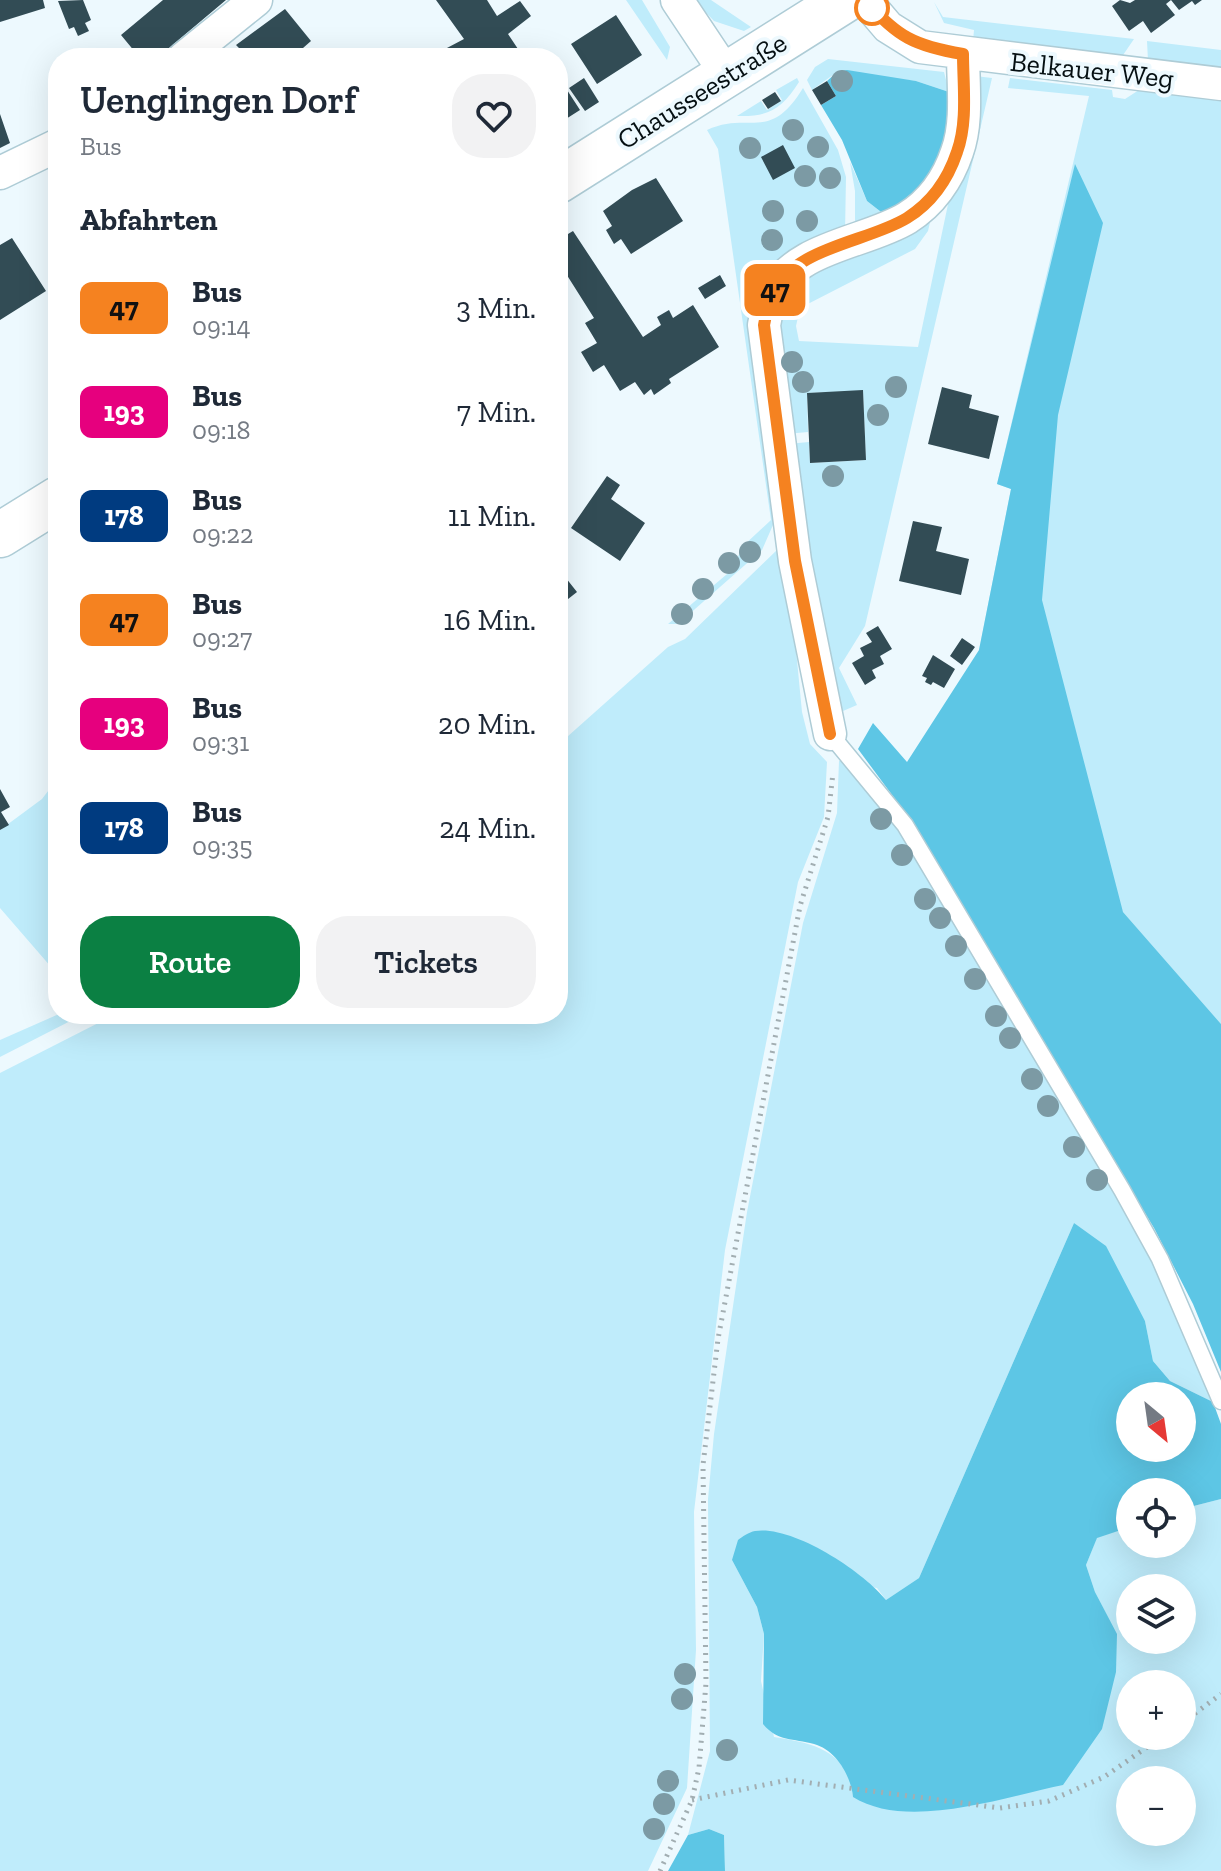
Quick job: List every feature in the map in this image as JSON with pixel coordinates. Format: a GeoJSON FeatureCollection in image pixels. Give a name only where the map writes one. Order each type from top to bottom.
{"type":"FeatureCollection","features":[{"type":"Feature","properties":{"kind":"main road","name":"Chausseestraße"},"geometry":{"type":"LineString","coordinates":[[568,175],[845,0]]}},
{"type":"Feature","properties":{"kind":"main road"},"geometry":{"type":"LineString","coordinates":[[0,535],[48,505]]}},
{"type":"Feature","properties":{"kind":"street"},"geometry":{"type":"LineString","coordinates":[[196,48],[256,0]]}},
{"type":"Feature","properties":{"kind":"street"},"geometry":{"type":"LineString","coordinates":[[677,0],[727,75]]}},
{"type":"Feature","properties":{"kind":"street","name":"Belkauer Weg"},"geometry":{"type":"LineString","coordinates":[[865,0],[888,27],[920,47],[1221,84]]}},
{"type":"Feature","properties":{"kind":"street"},"geometry":{"type":"LineString","coordinates":[[830,734],[795,561],[764,325],[772,294],[794,269],[823,252],[907,218],[942,187],[959,149],[963,54]]}},
{"type":"Feature","properties":{"kind":"street"},"geometry":{"type":"LineString","coordinates":[[0,173],[48,150]]}},
{"type":"Feature","properties":{"kind":"lane"},"geometry":{"type":"LineString","coordinates":[[830,734],[905,825],[1122,1190],[1160,1259],[1221,1401]]}},
{"type":"Feature","properties":{"kind":"path"},"geometry":{"type":"LineString","coordinates":[[660,1871],[692,1800],[699,1768],[706,1683],[703,1465],[718,1339],[800,906],[828,817],[834,770],[830,734]]}},
{"type":"Feature","properties":{"kind":"path"},"geometry":{"type":"LineString","coordinates":[[1196,1713],[1221,1694]]}},
{"type":"Feature","properties":{"kind":"path"},"geometry":{"type":"LineString","coordinates":[[692,1800],[788,1780],[1000,1808],[1049,1801],[1104,1777],[1143,1750]]}},
{"type":"Feature","properties":{"kind":"shaded area"},"geometry":{"type":"Polygon","coordinates":[[[626,0],[642,0],[670,47],[667,60],[626,0]]]}},
{"type":"Feature","properties":{"kind":"shaded area"},"geometry":{"type":"Polygon","coordinates":[[[694,0],[711,0],[751,27],[744,31],[714,21],[694,0]]]}},
{"type":"Feature","properties":{"kind":"shaded area"},"geometry":{"type":"Polygon","coordinates":[[[934,2],[943,17],[1134,39],[1121,58],[973,41],[974,30],[944,23],[934,2]]]}},
{"type":"Feature","properties":{"kind":"shaded area"},"geometry":{"type":"Polygon","coordinates":[[[1147,41],[1221,50],[1221,71],[1148,61],[1147,41]]]}},
{"type":"Feature","properties":{"kind":"shaded area"},"geometry":{"type":"Polygon","coordinates":[[[828,59],[944,72],[949,92],[916,81],[837,72],[812,90],[807,80],[815,67],[828,59]]]}},
{"type":"Feature","properties":{"kind":"shaded area"},"geometry":{"type":"Polygon","coordinates":[[[847,70],[916,81],[949,92],[948,133],[937,163],[916,189],[885,215],[867,201],[842,140],[821,105],[836,96],[827,81],[837,72],[847,70]]]}},
{"type":"Feature","properties":{"kind":"shaded area"},"geometry":{"type":"Polygon","coordinates":[[[975,76],[992,78],[865,626],[839,668],[857,705],[843,711],[826,676],[787,444],[809,442],[810,463],[866,460],[863,391],[807,393],[808,432],[786,434],[778,297],[797,275],[934,205],[928,231],[915,249],[800,308],[796,326],[799,341],[918,347],[975,76]]]}},
{"type":"Feature","properties":{"kind":"shaded area"},"geometry":{"type":"Polygon","coordinates":[[[797,78],[799,82],[793,91],[774,110],[737,116],[761,101],[767,110],[782,100],[776,90],[797,78]]]}},
{"type":"Feature","properties":{"kind":"shaded area"},"geometry":{"type":"Polygon","coordinates":[[[1010,78],[1112,90],[1113,97],[1125,99],[1139,90],[1221,101],[1221,1024],[1123,912],[979,650],[1011,489],[997,484],[1089,96],[1008,88],[1010,78]]]}},
{"type":"Feature","properties":{"kind":"shaded area"},"geometry":{"type":"Polygon","coordinates":[[[803,88],[838,150],[846,177],[845,233],[768,272],[780,509],[762,550],[678,624],[668,624],[733,569],[742,547],[771,520],[718,149],[707,130],[735,123],[769,121],[791,105],[803,88]]]}},
{"type":"Feature","properties":{"kind":"shaded area"},"geometry":{"type":"Polygon","coordinates":[[[850,162],[867,201],[885,215],[855,229],[855,191],[850,162]]]}},
{"type":"Feature","properties":{"kind":"shaded area"},"geometry":{"type":"Polygon","coordinates":[[[1075,164],[1103,223],[1058,415],[1042,600],[1123,912],[1221,1024],[1221,1372],[1193,1304],[1154,1228],[898,803],[858,749],[873,723],[907,762],[979,650],[1011,489],[997,484],[1075,164]]]}},
{"type":"Feature","properties":{"kind":"shaded area"},"geometry":{"type":"Polygon","coordinates":[[[786,547],[802,712],[810,744],[827,762],[824,817],[798,882],[725,1250],[694,1512],[696,1650],[687,1788],[648,1871],[0,1871],[0,1073],[96,1024],[568,1024],[568,736],[668,647],[685,639],[777,550],[786,547]]]}},
{"type":"Feature","properties":{"kind":"shaded area"},"geometry":{"type":"Polygon","coordinates":[[[839,761],[848,761],[888,810],[1117,1195],[1166,1288],[1213,1402],[1196,1394],[1196,1382],[1170,1381],[1153,1361],[1145,1321],[1074,1223],[919,1578],[886,1600],[877,1588],[732,1560],[757,1607],[764,1634],[761,1681],[774,1737],[815,1746],[836,1759],[850,1781],[853,1797],[1116,1634],[1095,1592],[1086,1565],[1097,1537],[1116,1531],[1116,1558],[1196,1558],[1196,1505],[1221,1499],[1221,1871],[725,1871],[724,1835],[709,1829],[688,1835],[710,1751],[708,1499],[714,1434],[747,1212],[803,923],[837,813],[839,761]]]}},
{"type":"Feature","properties":{"kind":"shaded area"},"geometry":{"type":"Polygon","coordinates":[[[48,791],[48,963],[0,908],[0,830],[48,791]]]}},
{"type":"Feature","properties":{"kind":"shaded area"},"geometry":{"type":"Polygon","coordinates":[[[48,1019],[48,1024],[64,1024],[0,1057],[0,1040],[48,1019]]]}},
{"type":"Feature","properties":{"kind":"shaded area"},"geometry":{"type":"Polygon","coordinates":[[[1074,1223],[1106,1246],[1145,1321],[1153,1361],[1172,1382],[1116,1382],[1116,1462],[1196,1462],[1196,1394],[1213,1402],[1221,1424],[1221,1499],[1196,1505],[1196,1478],[1116,1478],[1116,1532],[1097,1538],[1086,1565],[1095,1592],[1116,1632],[1116,1672],[1102,1729],[1063,1785],[956,1808],[900,1811],[875,1807],[853,1797],[846,1773],[829,1752],[814,1744],[780,1737],[763,1724],[764,1634],[757,1607],[732,1560],[738,1540],[753,1532],[771,1531],[788,1535],[845,1564],[886,1600],[919,1578],[1074,1223]]]}},
{"type":"Feature","properties":{"kind":"shaded area"},"geometry":{"type":"Polygon","coordinates":[[[709,1829],[724,1835],[725,1871],[668,1871],[688,1835],[709,1829]]]}},
{"type":"Feature","properties":{"kind":"building"},"geometry":{"type":"Polygon","coordinates":[[[0,0],[43,0],[45,8],[0,22],[0,0]]]}},
{"type":"Feature","properties":{"kind":"building"},"geometry":{"type":"Polygon","coordinates":[[[83,0],[91,20],[85,23],[89,31],[78,36],[74,27],[69,29],[58,1],[83,0]]]}},
{"type":"Feature","properties":{"kind":"building"},"geometry":{"type":"Polygon","coordinates":[[[163,0],[226,0],[169,48],[132,48],[121,35],[163,0]]]}},
{"type":"Feature","properties":{"kind":"building"},"geometry":{"type":"Polygon","coordinates":[[[436,0],[487,0],[497,16],[520,1],[531,16],[508,34],[517,48],[447,48],[464,39],[436,0]]]}},
{"type":"Feature","properties":{"kind":"building"},"geometry":{"type":"Polygon","coordinates":[[[1120,0],[1130,3],[1135,0],[1171,0],[1166,4],[1175,15],[1151,33],[1143,21],[1129,31],[1112,6],[1120,0]]]}},
{"type":"Feature","properties":{"kind":"building"},"geometry":{"type":"Polygon","coordinates":[[[1171,0],[1202,0],[1195,5],[1192,1],[1179,10],[1171,0]]]}},
{"type":"Feature","properties":{"kind":"building"},"geometry":{"type":"Polygon","coordinates":[[[285,9],[311,41],[303,48],[239,48],[236,45],[285,9]]]}},
{"type":"Feature","properties":{"kind":"building"},"geometry":{"type":"Polygon","coordinates":[[[616,15],[642,55],[597,84],[571,44],[616,15]]]}},
{"type":"Feature","properties":{"kind":"building"},"geometry":{"type":"Polygon","coordinates":[[[584,78],[599,102],[585,111],[569,88],[584,78]]]}},
{"type":"Feature","properties":{"kind":"building"},"geometry":{"type":"Polygon","coordinates":[[[827,81],[836,96],[821,105],[812,90],[827,81]]]}},
{"type":"Feature","properties":{"kind":"building"},"geometry":{"type":"Polygon","coordinates":[[[568,91],[580,110],[568,118],[568,91]]]}},
{"type":"Feature","properties":{"kind":"building"},"geometry":{"type":"Polygon","coordinates":[[[775,92],[781,101],[768,109],[762,100],[775,92]]]}},
{"type":"Feature","properties":{"kind":"building"},"geometry":{"type":"Polygon","coordinates":[[[0,114],[10,143],[0,148],[0,114]]]}},
{"type":"Feature","properties":{"kind":"building"},"geometry":{"type":"Polygon","coordinates":[[[783,145],[795,168],[773,180],[761,157],[783,145]]]}},
{"type":"Feature","properties":{"kind":"building"},"geometry":{"type":"Polygon","coordinates":[[[656,178],[683,221],[631,254],[621,239],[614,244],[606,230],[612,226],[603,211],[632,190],[656,178]]]}},
{"type":"Feature","properties":{"kind":"building"},"geometry":{"type":"Polygon","coordinates":[[[573,231],[643,337],[661,325],[657,317],[669,310],[673,318],[693,305],[719,347],[669,379],[671,383],[654,395],[651,389],[644,395],[635,382],[620,391],[604,365],[593,372],[581,352],[597,343],[585,323],[594,318],[568,277],[568,234],[573,231]]]}},
{"type":"Feature","properties":{"kind":"building"},"geometry":{"type":"Polygon","coordinates":[[[12,238],[46,291],[0,320],[0,245],[12,238]]]}},
{"type":"Feature","properties":{"kind":"building"},"geometry":{"type":"Polygon","coordinates":[[[720,275],[726,286],[705,299],[698,288],[720,275]]]}},
{"type":"Feature","properties":{"kind":"building"},"geometry":{"type":"Polygon","coordinates":[[[942,387],[972,395],[969,408],[999,416],[989,459],[928,444],[942,387]]]}},
{"type":"Feature","properties":{"kind":"building"},"geometry":{"type":"Polygon","coordinates":[[[863,390],[866,460],[810,463],[807,393],[863,390]]]}},
{"type":"Feature","properties":{"kind":"building"},"geometry":{"type":"Polygon","coordinates":[[[607,476],[620,485],[611,499],[645,523],[620,561],[571,528],[607,476]]]}},
{"type":"Feature","properties":{"kind":"building"},"geometry":{"type":"Polygon","coordinates":[[[913,521],[942,527],[936,551],[969,559],[961,595],[899,581],[913,521]]]}},
{"type":"Feature","properties":{"kind":"building"},"geometry":{"type":"Polygon","coordinates":[[[568,581],[577,592],[568,599],[568,581]]]}},
{"type":"Feature","properties":{"kind":"building"},"geometry":{"type":"Polygon","coordinates":[[[878,626],[892,649],[880,656],[884,664],[872,670],[876,678],[865,685],[852,663],[864,656],[860,648],[872,642],[866,633],[878,626]]]}},
{"type":"Feature","properties":{"kind":"building"},"geometry":{"type":"Polygon","coordinates":[[[962,638],[975,647],[962,665],[950,656],[962,638]]]}},
{"type":"Feature","properties":{"kind":"building"},"geometry":{"type":"Polygon","coordinates":[[[933,655],[955,669],[944,688],[933,682],[931,685],[925,682],[927,678],[922,676],[933,655]]]}},
{"type":"Feature","properties":{"kind":"building"},"geometry":{"type":"Polygon","coordinates":[[[0,789],[10,807],[1,812],[9,825],[0,830],[0,789]]]}},
{"type":"Feature","properties":{"kind":"bus line","name":"47"},"geometry":{"type":"LineString","coordinates":[[830,734],[795,561],[778,456],[764,325],[772,294],[794,269],[823,252],[907,218],[942,187],[959,149],[963,106],[963,54],[920,47],[888,27],[865,0]]}}]}
